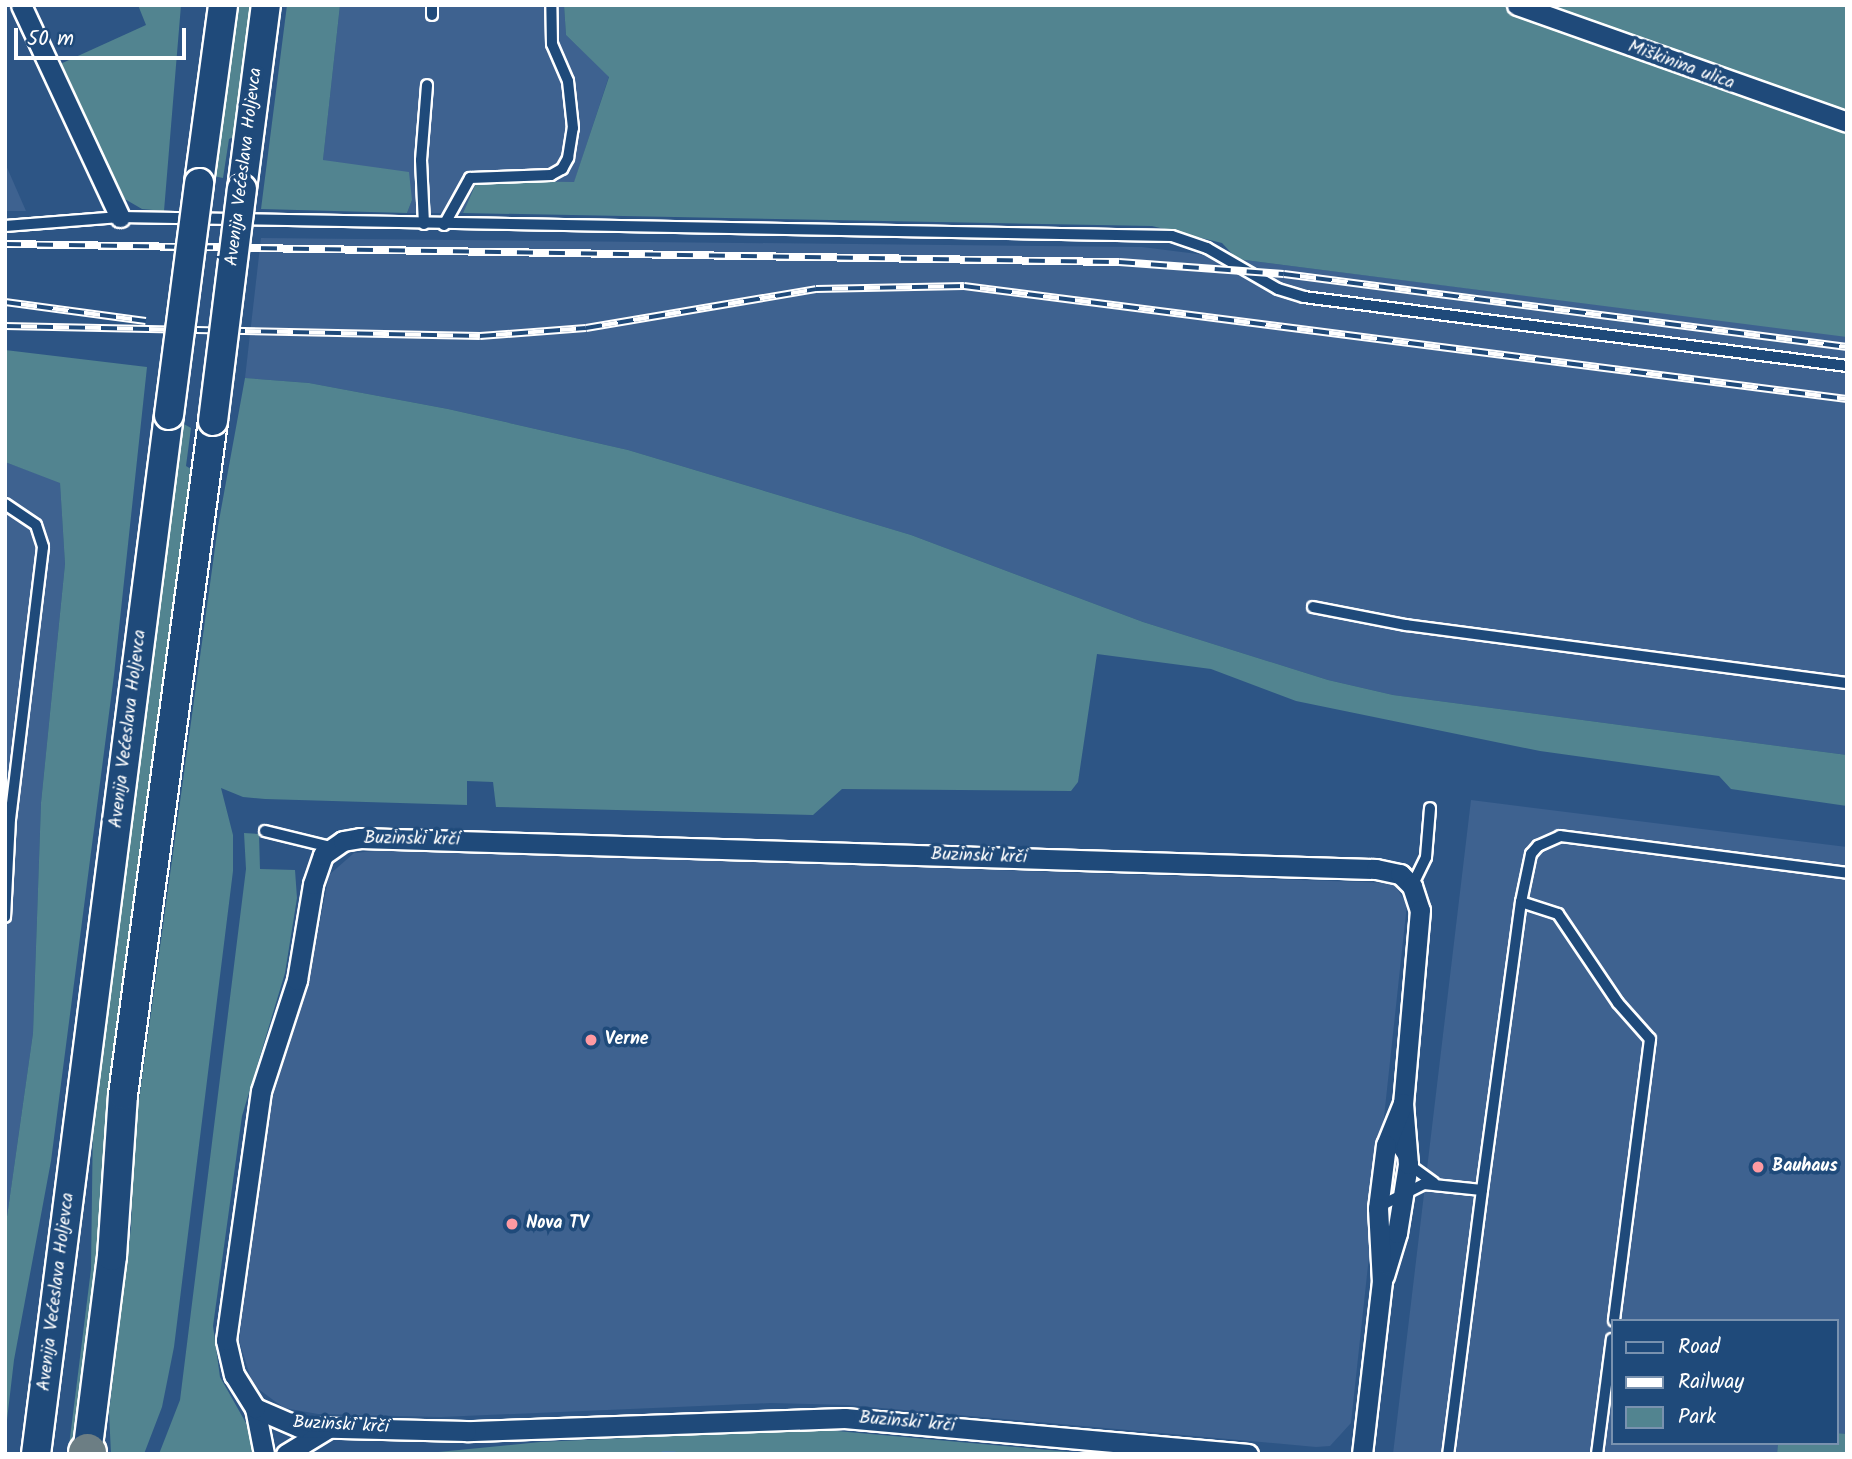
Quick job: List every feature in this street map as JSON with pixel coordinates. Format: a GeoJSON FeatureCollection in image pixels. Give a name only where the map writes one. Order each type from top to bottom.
{"type":"FeatureCollection","features":[{"type":"Feature","properties":{"kind":"main road","name":"Avenija Većeslava Holjevca"},"geometry":{"type":"LineString","coordinates":[[26,1454],[38,1440],[223,5]]}},
{"type":"Feature","properties":{"kind":"main road","name":"Avenija Većeslava Holjevca"},"geometry":{"type":"LineString","coordinates":[[87,1453],[112,1256],[123,1095],[266,5]]}},
{"type":"Feature","properties":{"kind":"street"},"geometry":{"type":"LineString","coordinates":[[21,5],[120,217]]}},
{"type":"Feature","properties":{"kind":"street","name":"Miškinina ulica"},"geometry":{"type":"LineString","coordinates":[[1517,5],[1847,122]]}},
{"type":"Feature","properties":{"kind":"street","name":"Buzinski krči"},"geometry":{"type":"LineString","coordinates":[[331,847],[360,838],[1376,869],[1400,874],[1412,886]]}},
{"type":"Feature","properties":{"kind":"street"},"geometry":{"type":"LineString","coordinates":[[264,1454],[255,1408],[233,1375],[226,1340],[261,1091],[297,980],[317,866],[331,847]]}},
{"type":"Feature","properties":{"kind":"street"},"geometry":{"type":"LineString","coordinates":[[1362,1454],[1382,1280],[1408,1164],[1403,1103],[1420,910],[1412,886]]}},
{"type":"Feature","properties":{"kind":"street"},"geometry":{"type":"LineString","coordinates":[[1382,1280],[1378,1208],[1390,1129],[1403,1103]]}},
{"type":"Feature","properties":{"kind":"street","name":"Buzinski krči"},"geometry":{"type":"LineString","coordinates":[[255,1408],[283,1423],[329,1428],[466,1431],[800,1416],[1140,1449],[1248,1454]]}},
{"type":"Feature","properties":{"kind":"street"},"geometry":{"type":"LineString","coordinates":[[286,1454],[329,1428]]}},
{"type":"Feature","properties":{"kind":"lane"},"geometry":{"type":"LineString","coordinates":[[444,225],[470,178],[551,175],[562,169],[568,158],[573,128],[568,81],[552,44],[551,5]]}},
{"type":"Feature","properties":{"kind":"lane"},"geometry":{"type":"LineString","coordinates":[[424,224],[421,146],[426,85]]}},
{"type":"Feature","properties":{"kind":"lane"},"geometry":{"type":"LineString","coordinates":[[5,226],[120,217],[444,225],[1172,236],[1207,248],[1278,289],[1304,297],[1847,366]]}},
{"type":"Feature","properties":{"kind":"lane"},"geometry":{"type":"LineString","coordinates":[[5,505],[36,526],[43,547],[10,818],[5,917]]}},
{"type":"Feature","properties":{"kind":"lane"},"geometry":{"type":"LineString","coordinates":[[1313,607],[1406,625],[1847,683]]}},
{"type":"Feature","properties":{"kind":"lane"},"geometry":{"type":"LineString","coordinates":[[1412,886],[1426,857],[1430,808]]}},
{"type":"Feature","properties":{"kind":"lane"},"geometry":{"type":"LineString","coordinates":[[265,831],[331,847]]}},
{"type":"Feature","properties":{"kind":"lane"},"geometry":{"type":"LineString","coordinates":[[1448,1454],[1521,902],[1531,854],[1546,841],[1560,836],[1847,873]]}},
{"type":"Feature","properties":{"kind":"lane"},"geometry":{"type":"LineString","coordinates":[[1521,902],[1558,914],[1618,1003],[1650,1039],[1615,1319]]}},
{"type":"Feature","properties":{"kind":"lane"},"geometry":{"type":"LineString","coordinates":[[1390,1129],[1396,1150],[1408,1164],[1434,1183]]}},
{"type":"Feature","properties":{"kind":"lane"},"geometry":{"type":"LineString","coordinates":[[1378,1208],[1404,1191],[1434,1183],[1482,1190]]}},
{"type":"Feature","properties":{"kind":"lane"},"geometry":{"type":"LineString","coordinates":[[1597,1454],[1610,1354]]}},
{"type":"Feature","properties":{"kind":"shaded area"},"geometry":{"type":"Polygon","coordinates":[[[340,5],[564,5],[566,35],[609,76],[574,183],[477,181],[463,213],[407,213],[412,200],[323,160],[340,5]]]}},
{"type":"Feature","properties":{"kind":"shaded area"},"geometry":{"type":"Polygon","coordinates":[[[5,163],[26,211],[5,211],[5,163]]]}},
{"type":"Feature","properties":{"kind":"shaded area"},"geometry":{"type":"Polygon","coordinates":[[[261,238],[1142,247],[1847,336],[1847,755],[1393,695],[1328,680],[1143,622],[911,535],[628,450],[448,409],[309,383],[245,378],[261,238]]]}},
{"type":"Feature","properties":{"kind":"shaded area"},"geometry":{"type":"Polygon","coordinates":[[[5,462],[60,482],[65,564],[41,803],[33,1033],[5,1231],[5,462]]]}},
{"type":"Feature","properties":{"kind":"shaded area"},"geometry":{"type":"Polygon","coordinates":[[[1471,800],[1847,847],[1847,1434],[1838,1433],[1838,1319],[1610,1319],[1610,1445],[1778,1445],[1777,1454],[1393,1454],[1471,800]]]}},
{"type":"Feature","properties":{"kind":"shaded area"},"geometry":{"type":"Polygon","coordinates":[[[385,850],[1393,883],[1407,904],[1351,1423],[1330,1446],[1316,1447],[848,1405],[771,1403],[441,1417],[318,1414],[284,1408],[253,1385],[239,1341],[266,1120],[310,972],[329,875],[354,853],[385,850]]]}},
{"type":"Feature","properties":{"kind":"green space"},"geometry":{"type":"Polygon","coordinates":[[[138,5],[181,5],[164,211],[142,209],[123,198],[58,65],[146,25],[138,5]]]}},
{"type":"Feature","properties":{"kind":"green space"},"geometry":{"type":"Polygon","coordinates":[[[235,5],[253,5],[236,136],[229,139],[223,178],[213,176],[235,5]]]}},
{"type":"Feature","properties":{"kind":"green space"},"geometry":{"type":"Polygon","coordinates":[[[287,5],[340,5],[323,160],[409,172],[412,200],[407,213],[261,209],[287,5]]]}},
{"type":"Feature","properties":{"kind":"green space"},"geometry":{"type":"Polygon","coordinates":[[[564,5],[1847,5],[1847,337],[1237,259],[1222,243],[1152,226],[463,213],[477,181],[574,182],[609,77],[566,35],[564,5]]]}},
{"type":"Feature","properties":{"kind":"green space"},"geometry":{"type":"Polygon","coordinates":[[[5,350],[147,367],[114,675],[51,1161],[14,1360],[5,1437],[5,1231],[33,1033],[41,803],[65,564],[60,483],[5,462],[5,350]]]}},
{"type":"Feature","properties":{"kind":"green space"},"geometry":{"type":"Polygon","coordinates":[[[245,378],[309,383],[448,409],[628,450],[911,535],[1143,622],[1328,680],[1393,695],[1847,755],[1847,806],[1731,789],[1719,776],[1540,751],[1296,701],[1211,669],[1097,654],[1078,782],[1071,791],[842,789],[813,815],[496,807],[493,782],[467,781],[467,805],[265,799],[243,797],[221,788],[233,835],[233,871],[174,1347],[162,1407],[144,1454],[111,1454],[109,1412],[131,1227],[135,1129],[218,526],[245,378]]]}},
{"type":"Feature","properties":{"kind":"green space"},"geometry":{"type":"Polygon","coordinates":[[[182,423],[191,428],[186,466],[191,469],[106,1119],[99,1263],[74,1454],[68,1454],[91,1269],[93,1117],[182,423]]]}},
{"type":"Feature","properties":{"kind":"green space"},"geometry":{"type":"Polygon","coordinates":[[[244,833],[259,834],[260,869],[295,870],[297,898],[285,973],[242,1116],[213,1326],[220,1377],[246,1423],[254,1454],[159,1454],[180,1400],[246,869],[244,833]]]}},
{"type":"Feature","properties":{"kind":"green space"},"geometry":{"type":"Polygon","coordinates":[[[815,1429],[1093,1454],[418,1454],[540,1442],[815,1429]]]}},
{"type":"Feature","properties":{"kind":"green space"},"geometry":{"type":"Polygon","coordinates":[[[1838,1433],[1847,1434],[1847,1454],[1777,1454],[1778,1445],[1838,1445],[1838,1433]]]}},
{"type":"Feature","properties":{"kind":"waterway"},"geometry":{"type":"LineString","coordinates":[[663,1454],[673,1454]]}},
{"type":"Feature","properties":{"kind":"railway"},"geometry":{"type":"LineString","coordinates":[[5,244],[1119,262],[1284,274],[1847,347]]}},
{"type":"Feature","properties":{"kind":"railway"},"geometry":{"type":"LineString","coordinates":[[5,326],[480,336],[586,328],[816,289],[964,286],[1847,399]]}},
{"type":"Feature","properties":{"kind":"railway"},"geometry":{"type":"LineString","coordinates":[[5,302],[146,321]]}},
{"type":"Feature","properties":{"kind":"place","name":"Verne"},"geometry":{"type":"Point","coordinates":[591,1040]}},
{"type":"Feature","properties":{"kind":"place","name":"Bauhaus"},"geometry":{"type":"Point","coordinates":[1758,1167]}},
{"type":"Feature","properties":{"kind":"place","name":"Nova TV"},"geometry":{"type":"Point","coordinates":[512,1224]}}]}
